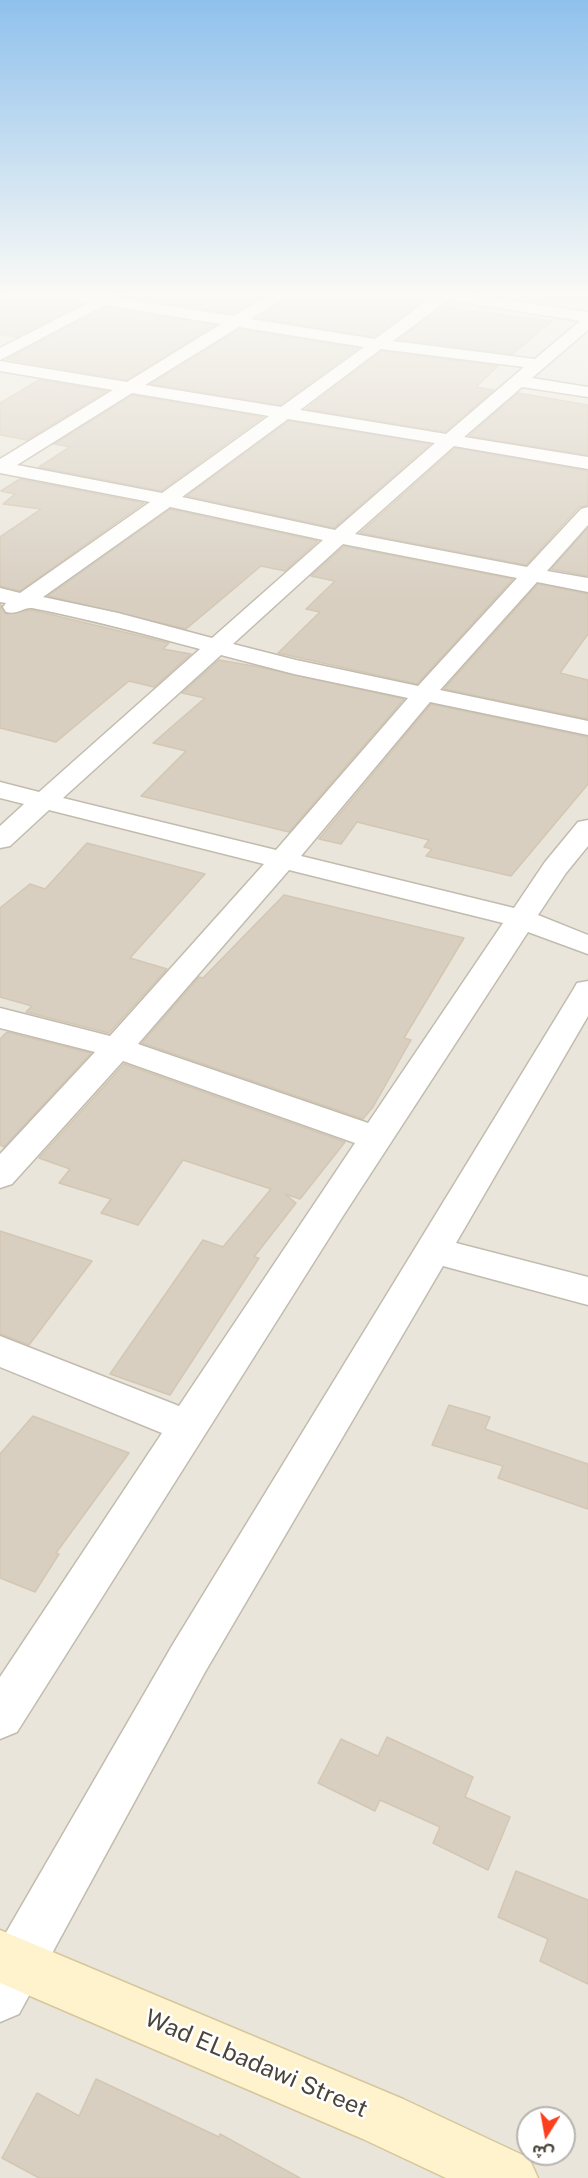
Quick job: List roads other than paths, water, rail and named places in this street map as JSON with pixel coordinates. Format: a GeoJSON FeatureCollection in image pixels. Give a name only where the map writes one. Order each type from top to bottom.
{"type":"FeatureCollection","features":[{"type":"Feature","properties":{"kind":"street"},"geometry":{"type":"LineString","coordinates":[[0,467],[116,396]]}},
{"type":"Feature","properties":{"kind":"street"},"geometry":{"type":"LineString","coordinates":[[176,396],[588,463]]}},
{"type":"Feature","properties":{"kind":"street"},"geometry":{"type":"LineString","coordinates":[[0,617],[99,549],[309,396]]}},
{"type":"Feature","properties":{"kind":"street"},"geometry":{"type":"LineString","coordinates":[[0,840],[217,648],[337,537],[503,396]]}},
{"type":"Feature","properties":{"kind":"street"},"geometry":{"type":"LineString","coordinates":[[0,467],[337,537],[588,585]]}},
{"type":"Feature","properties":{"kind":"street"},"geometry":{"type":"LineString","coordinates":[[0,1176],[117,1048],[364,767],[423,695],[588,513]]}},
{"type":"Feature","properties":{"kind":"street"},"geometry":{"type":"LineString","coordinates":[[0,595],[118,620],[217,648],[423,695],[588,728]]}},
{"type":"Feature","properties":{"kind":"street"},"geometry":{"type":"LineString","coordinates":[[0,790],[521,919],[588,945]]}},
{"type":"Feature","properties":{"kind":"street"},"geometry":{"type":"LineString","coordinates":[[0,1717],[376,1138],[555,868],[588,828]]}},
{"type":"Feature","properties":{"kind":"street"},"geometry":{"type":"LineString","coordinates":[[6,1972],[189,1658],[588,990]]}},
{"type":"Feature","properties":{"kind":"street"},"geometry":{"type":"LineString","coordinates":[[0,1018],[117,1048],[376,1138]]}},
{"type":"Feature","properties":{"kind":"street"},"geometry":{"type":"LineString","coordinates":[[433,1250],[588,1291]]}},
{"type":"Feature","properties":{"kind":"street"},"geometry":{"type":"LineString","coordinates":[[0,1352],[189,1427]]}},
{"type":"Feature","properties":{"kind":"street","name":"Wad ELbadawi Street"},"geometry":{"type":"LineString","coordinates":[[6,1972],[372,2115],[509,2178]]}}]}
